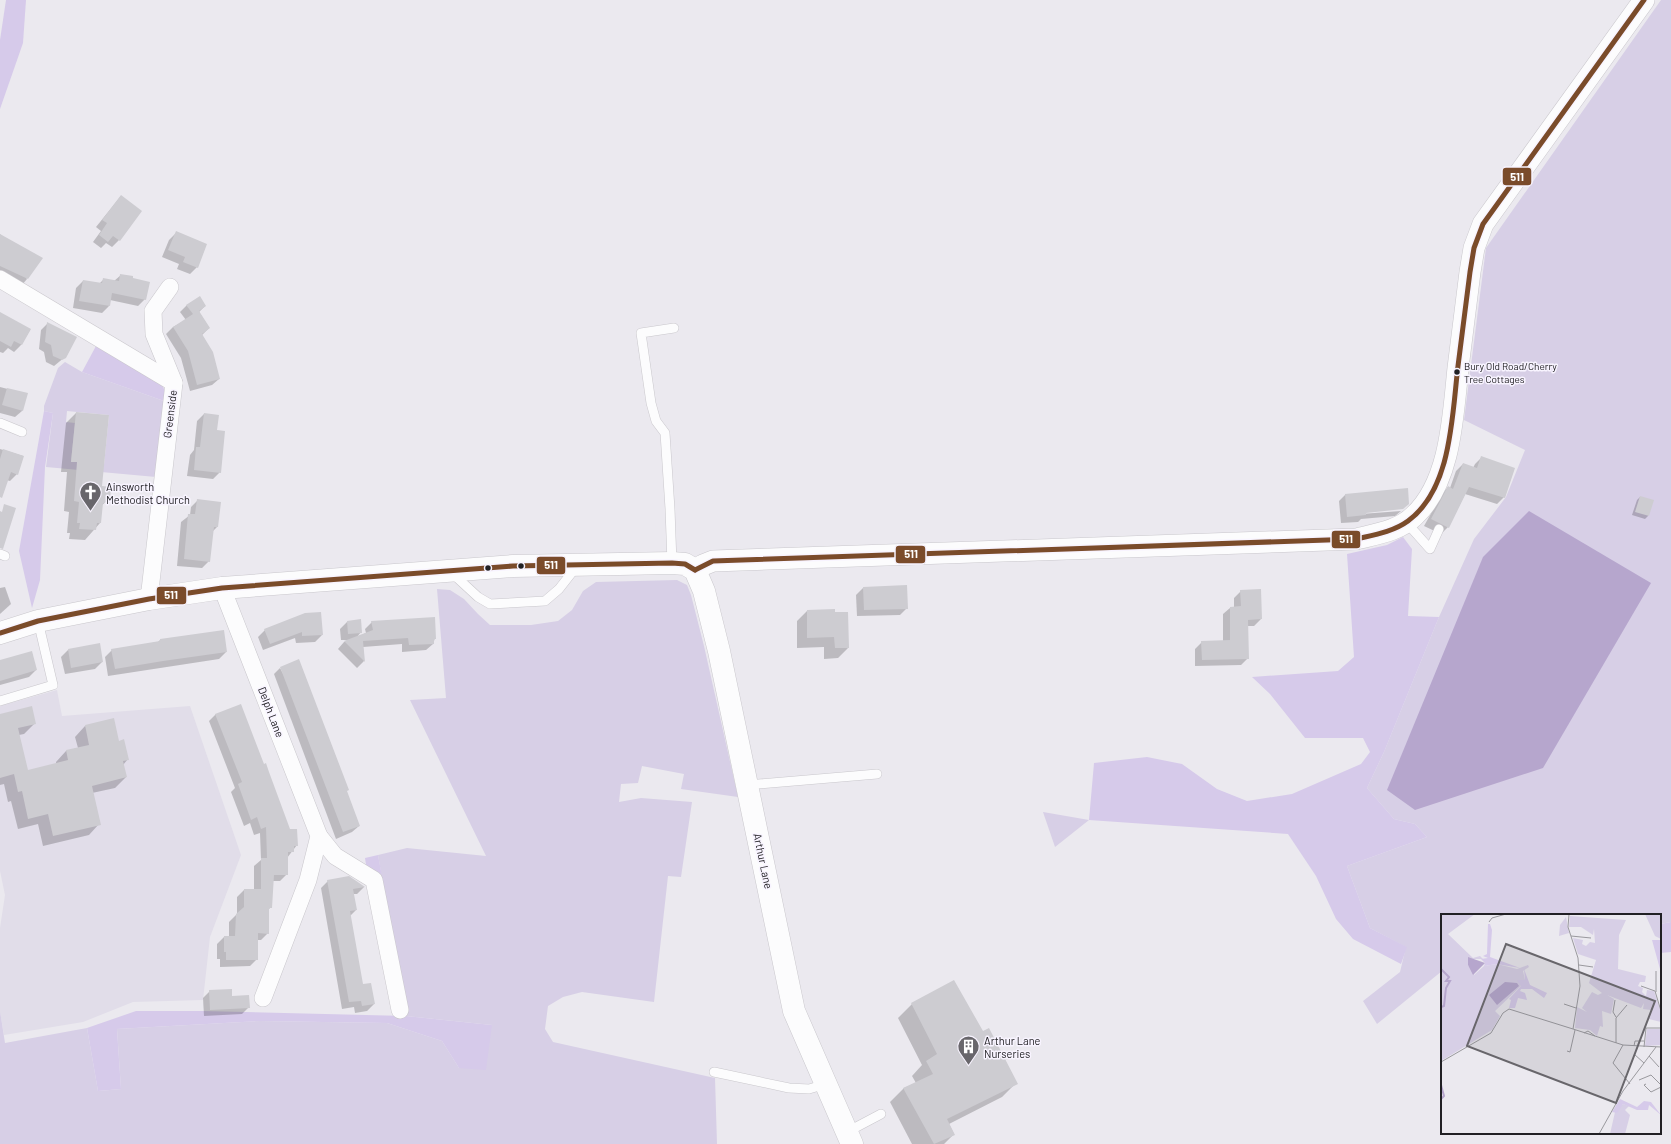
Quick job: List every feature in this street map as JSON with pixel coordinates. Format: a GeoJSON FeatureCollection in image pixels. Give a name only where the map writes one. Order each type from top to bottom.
{"type":"FeatureCollection","features":[{"type":"Feature","properties":{"kind":"main road"},"geometry":{"type":"LineString","coordinates":[[0,634],[38,622],[148,599],[222,588],[512,566],[685,564],[695,570]]}},
{"type":"Feature","properties":{"kind":"main road","name":"Arthur Lane"},"geometry":{"type":"LineString","coordinates":[[695,570],[704,590],[719,650],[794,1012],[849,1138]]}},
{"type":"Feature","properties":{"kind":"street"},"geometry":{"type":"LineString","coordinates":[[695,570],[713,561],[1356,539],[1398,528],[1414,516],[1428,500],[1439,477],[1445,457],[1451,424],[1470,272],[1474,248],[1483,224],[1644,0]]}},
{"type":"Feature","properties":{"kind":"street","name":"Greenside"},"geometry":{"type":"LineString","coordinates":[[0,279],[174,383],[148,599]]}},
{"type":"Feature","properties":{"kind":"street"},"geometry":{"type":"LineString","coordinates":[[170,287],[153,311],[154,334],[174,383]]}},
{"type":"Feature","properties":{"kind":"street","name":"Delph Lane"},"geometry":{"type":"LineString","coordinates":[[222,588],[319,836],[335,856],[374,880],[400,1010]]}},
{"type":"Feature","properties":{"kind":"street"},"geometry":{"type":"LineString","coordinates":[[263,998],[308,880],[319,836]]}},
{"type":"Feature","properties":{"kind":"lane"},"geometry":{"type":"LineString","coordinates":[[672,564],[665,433],[656,421],[651,404],[641,333],[674,328]]}},
{"type":"Feature","properties":{"kind":"lane"},"geometry":{"type":"LineString","coordinates":[[0,423],[22,432]]}},
{"type":"Feature","properties":{"kind":"lane"},"geometry":{"type":"LineString","coordinates":[[1406,522],[1430,548],[1439,529]]}},
{"type":"Feature","properties":{"kind":"lane"},"geometry":{"type":"LineString","coordinates":[[450,571],[478,597],[490,604],[545,601],[560,589],[578,565]]}},
{"type":"Feature","properties":{"kind":"lane"},"geometry":{"type":"LineString","coordinates":[[0,701],[53,685],[38,622]]}},
{"type":"Feature","properties":{"kind":"lane"},"geometry":{"type":"LineString","coordinates":[[747,785],[877,774]]}},
{"type":"Feature","properties":{"kind":"lane"},"geometry":{"type":"LineString","coordinates":[[714,1072],[789,1088],[809,1089],[826,1084]]}},
{"type":"Feature","properties":{"kind":"lane"},"geometry":{"type":"LineString","coordinates":[[849,1138],[881,1114]]}},
{"type":"Feature","properties":{"kind":"shaded area"},"geometry":{"type":"Polygon","coordinates":[[[6,0],[26,0],[23,43],[0,109],[0,40],[6,0]]]}},
{"type":"Feature","properties":{"kind":"shaded area"},"geometry":{"type":"Polygon","coordinates":[[[1661,0],[1671,0],[1671,922],[1661,924],[1661,914],[1441,914],[1441,972],[1377,1024],[1363,1001],[1400,972],[1406,947],[1370,928],[1347,866],[1427,837],[1415,824],[1394,819],[1367,788],[1384,752],[1439,617],[1474,539],[1506,497],[1525,450],[1464,420],[1486,248],[1661,0]]]}},
{"type":"Feature","properties":{"kind":"shaded area"},"geometry":{"type":"Polygon","coordinates":[[[96,346],[162,385],[165,391],[164,401],[82,372],[96,346]]]}},
{"type":"Feature","properties":{"kind":"shaded area"},"geometry":{"type":"Polygon","coordinates":[[[65,362],[82,372],[164,401],[156,477],[46,467],[53,413],[44,411],[44,406],[58,368],[65,362]],[[67,411],[66,422],[75,423],[71,461],[104,465],[109,415],[67,411]]]}},
{"type":"Feature","properties":{"kind":"shaded area"},"geometry":{"type":"Polygon","coordinates":[[[44,411],[53,413],[45,467],[40,580],[32,608],[19,551],[44,411]]]}},
{"type":"Feature","properties":{"kind":"shaded area"},"geometry":{"type":"Polygon","coordinates":[[[1529,511],[1651,583],[1543,768],[1415,810],[1387,790],[1483,557],[1529,511]]]}},
{"type":"Feature","properties":{"kind":"shaded area"},"geometry":{"type":"Polygon","coordinates":[[[1403,537],[1412,549],[1408,616],[1439,617],[1384,752],[1367,788],[1394,819],[1415,824],[1427,837],[1347,866],[1370,928],[1407,947],[1401,964],[1353,939],[1336,919],[1316,876],[1288,834],[1089,820],[1094,763],[1147,757],[1182,764],[1217,789],[1247,801],[1292,794],[1361,764],[1370,752],[1363,738],[1305,738],[1270,694],[1252,677],[1338,671],[1354,657],[1347,554],[1387,545],[1403,537]]]}},
{"type":"Feature","properties":{"kind":"shaded area"},"geometry":{"type":"Polygon","coordinates":[[[677,580],[687,585],[691,595],[738,797],[681,789],[684,774],[642,766],[638,783],[621,784],[619,802],[641,798],[692,802],[681,877],[668,876],[654,1002],[582,992],[563,997],[548,1006],[545,1029],[553,1042],[715,1078],[717,1144],[0,1144],[0,1011],[5,1043],[87,1028],[98,1091],[121,1089],[117,1029],[260,1021],[387,1023],[442,1041],[459,1068],[492,1025],[406,1016],[378,855],[407,848],[486,856],[410,700],[446,698],[437,589],[450,590],[464,599],[490,625],[531,625],[558,621],[572,610],[583,591],[596,582],[677,580]]]}},
{"type":"Feature","properties":{"kind":"shaded area"},"geometry":{"type":"Polygon","coordinates":[[[57,690],[62,716],[190,706],[241,855],[210,937],[203,1000],[133,1002],[83,1022],[4,1035],[0,1011],[0,928],[5,895],[0,871],[0,706],[57,690]]]}},
{"type":"Feature","properties":{"kind":"shaded area"},"geometry":{"type":"Polygon","coordinates":[[[1043,812],[1089,820],[1055,847],[1043,812]]]}},
{"type":"Feature","properties":{"kind":"shaded area"},"geometry":{"type":"Polygon","coordinates":[[[378,855],[382,876],[367,871],[365,858],[378,855]]]}},
{"type":"Feature","properties":{"kind":"shaded area"},"geometry":{"type":"Polygon","coordinates":[[[1671,922],[1671,952],[1661,953],[1661,924],[1671,922]]]}},
{"type":"Feature","properties":{"kind":"shaded area"},"geometry":{"type":"Polygon","coordinates":[[[136,1011],[202,1011],[406,1016],[492,1025],[486,1070],[459,1068],[442,1041],[387,1023],[260,1021],[117,1029],[121,1089],[98,1091],[87,1028],[136,1011]]]}},
{"type":"Feature","properties":{"kind":"building"},"geometry":{"type":"Polygon","coordinates":[[[121,195],[142,211],[120,241],[113,236],[108,242],[99,235],[107,223],[102,220],[121,195]]]}},
{"type":"Feature","properties":{"kind":"building"},"geometry":{"type":"Polygon","coordinates":[[[176,231],[207,244],[198,268],[183,262],[185,257],[168,250],[176,231]]]}},
{"type":"Feature","properties":{"kind":"building"},"geometry":{"type":"Polygon","coordinates":[[[0,234],[43,258],[28,279],[0,266],[0,234]]]}},
{"type":"Feature","properties":{"kind":"building"},"geometry":{"type":"Polygon","coordinates":[[[120,274],[133,276],[133,278],[150,282],[146,300],[112,293],[110,306],[79,301],[83,280],[102,283],[103,278],[119,281],[120,274]]]}},
{"type":"Feature","properties":{"kind":"building"},"geometry":{"type":"Polygon","coordinates":[[[200,296],[206,306],[199,311],[210,328],[202,334],[213,352],[220,379],[197,385],[188,351],[173,327],[193,314],[186,305],[200,296]]]}},
{"type":"Feature","properties":{"kind":"building"},"geometry":{"type":"Polygon","coordinates":[[[0,312],[31,329],[22,345],[14,341],[11,347],[0,341],[0,312]]]}},
{"type":"Feature","properties":{"kind":"building"},"geometry":{"type":"Polygon","coordinates":[[[47,322],[77,337],[66,358],[62,360],[53,356],[51,345],[45,342],[47,322]]]}},
{"type":"Feature","properties":{"kind":"building"},"geometry":{"type":"Polygon","coordinates":[[[7,388],[28,393],[23,411],[2,405],[7,388]]]}},
{"type":"Feature","properties":{"kind":"building"},"geometry":{"type":"Polygon","coordinates":[[[76,412],[109,415],[102,486],[111,487],[110,499],[106,499],[105,503],[103,503],[101,523],[97,523],[96,530],[79,529],[80,523],[77,523],[79,502],[74,501],[77,462],[71,462],[76,412]]]}},
{"type":"Feature","properties":{"kind":"building"},"geometry":{"type":"Polygon","coordinates":[[[204,413],[219,415],[217,430],[225,431],[221,473],[194,470],[196,447],[200,447],[204,413]]]}},
{"type":"Feature","properties":{"kind":"building"},"geometry":{"type":"Polygon","coordinates":[[[3,449],[24,456],[18,475],[11,472],[2,498],[0,497],[0,459],[3,449]]]}},
{"type":"Feature","properties":{"kind":"building"},"geometry":{"type":"Polygon","coordinates":[[[1481,456],[1515,468],[1505,498],[1469,487],[1449,528],[1431,519],[1448,486],[1453,489],[1463,463],[1477,468],[1481,456]]]}},
{"type":"Feature","properties":{"kind":"building"},"geometry":{"type":"Polygon","coordinates":[[[1408,488],[1409,504],[1403,509],[1366,513],[1366,515],[1347,517],[1345,494],[1408,488]]]}},
{"type":"Feature","properties":{"kind":"building"},"geometry":{"type":"Polygon","coordinates":[[[1640,496],[1654,500],[1649,516],[1635,512],[1640,496]]]}},
{"type":"Feature","properties":{"kind":"building"},"geometry":{"type":"Polygon","coordinates":[[[197,499],[221,502],[218,527],[214,527],[210,562],[184,559],[188,514],[195,514],[197,499]]]}},
{"type":"Feature","properties":{"kind":"building"},"geometry":{"type":"Polygon","coordinates":[[[4,504],[16,508],[3,549],[0,548],[0,511],[2,512],[4,504]]]}},
{"type":"Feature","properties":{"kind":"building"},"geometry":{"type":"Polygon","coordinates":[[[907,585],[908,609],[864,610],[863,587],[907,585]]]}},
{"type":"Feature","properties":{"kind":"building"},"geometry":{"type":"Polygon","coordinates":[[[1261,589],[1262,619],[1248,620],[1249,659],[1202,660],[1201,641],[1230,640],[1230,607],[1241,606],[1240,590],[1261,589]]]}},
{"type":"Feature","properties":{"kind":"building"},"geometry":{"type":"Polygon","coordinates":[[[835,609],[835,612],[848,612],[849,648],[835,648],[834,637],[807,638],[807,610],[835,609]]]}},
{"type":"Feature","properties":{"kind":"building"},"geometry":{"type":"Polygon","coordinates":[[[321,612],[323,635],[302,636],[302,632],[270,644],[264,629],[305,613],[321,612]]]}},
{"type":"Feature","properties":{"kind":"building"},"geometry":{"type":"Polygon","coordinates":[[[435,617],[436,639],[434,639],[434,644],[409,645],[408,638],[363,641],[365,662],[344,641],[373,630],[371,621],[435,617]]]}},
{"type":"Feature","properties":{"kind":"building"},"geometry":{"type":"Polygon","coordinates":[[[361,619],[362,633],[348,634],[347,621],[361,619]]]}},
{"type":"Feature","properties":{"kind":"building"},"geometry":{"type":"Polygon","coordinates":[[[224,630],[227,652],[115,669],[111,649],[160,641],[160,639],[224,630]]]}},
{"type":"Feature","properties":{"kind":"building"},"geometry":{"type":"Polygon","coordinates":[[[100,643],[103,662],[71,668],[68,649],[100,643]]]}},
{"type":"Feature","properties":{"kind":"building"},"geometry":{"type":"Polygon","coordinates":[[[32,651],[37,670],[0,681],[0,660],[32,651]]]}},
{"type":"Feature","properties":{"kind":"building"},"geometry":{"type":"Polygon","coordinates":[[[299,659],[349,790],[347,791],[360,826],[343,832],[280,667],[299,659]]]}},
{"type":"Feature","properties":{"kind":"building"},"geometry":{"type":"Polygon","coordinates":[[[241,704],[264,764],[266,763],[290,829],[297,829],[298,846],[294,846],[294,852],[288,852],[288,875],[274,875],[272,908],[269,908],[269,934],[258,933],[258,960],[226,960],[226,952],[224,952],[224,936],[235,936],[236,914],[244,907],[244,889],[261,889],[261,858],[267,858],[266,827],[261,829],[257,817],[251,820],[238,784],[242,782],[215,714],[241,704]]]}},
{"type":"Feature","properties":{"kind":"building"},"geometry":{"type":"Polygon","coordinates":[[[32,706],[36,724],[18,728],[28,770],[68,760],[66,750],[89,745],[85,725],[114,718],[119,741],[124,739],[129,760],[123,761],[127,777],[92,786],[101,825],[53,836],[48,814],[28,819],[22,791],[18,792],[14,774],[0,778],[0,714],[32,706]]]}},
{"type":"Feature","properties":{"kind":"building"},"geometry":{"type":"Polygon","coordinates":[[[349,876],[365,887],[353,889],[357,910],[350,911],[363,984],[371,983],[375,1004],[362,1006],[361,1001],[349,1002],[327,880],[349,876]]]}},
{"type":"Feature","properties":{"kind":"building","name":"Arthur Lane Nurseries"},"geometry":{"type":"Polygon","coordinates":[[[954,980],[983,1031],[989,1028],[1018,1084],[947,1119],[955,1135],[934,1144],[903,1088],[933,1074],[926,1061],[937,1054],[911,1003],[954,980]]]}},
{"type":"Feature","properties":{"kind":"building"},"geometry":{"type":"Polygon","coordinates":[[[232,989],[232,996],[249,995],[250,1008],[210,1010],[209,990],[232,989]]]}},
{"type":"Feature","properties":{"kind":"transit line","name":"511"},"geometry":{"type":"LineString","coordinates":[[695,570],[713,561],[1356,539],[1383,533],[1402,525],[1423,507],[1434,490],[1442,471],[1451,428],[1470,272],[1474,248],[1483,224],[1644,0]]}},
{"type":"Feature","properties":{"kind":"transit line","name":"511"},"geometry":{"type":"LineString","coordinates":[[0,633],[38,621],[149,599],[222,588],[513,566],[672,563],[685,564],[695,570]]}},
{"type":"Feature","properties":{"kind":"place","name":"Bury Old Road/Cherry Tree Cottages"},"geometry":{"type":"Point","coordinates":[1457,372]}},
{"type":"Feature","properties":{"kind":"place","name":"Ainsworth Methodist Church"},"geometry":{"type":"Point","coordinates":[90,512]}},
{"type":"Feature","properties":{"kind":"place","name":"Arthur Lane Nurseries"},"geometry":{"type":"Point","coordinates":[969,1066]}}]}
